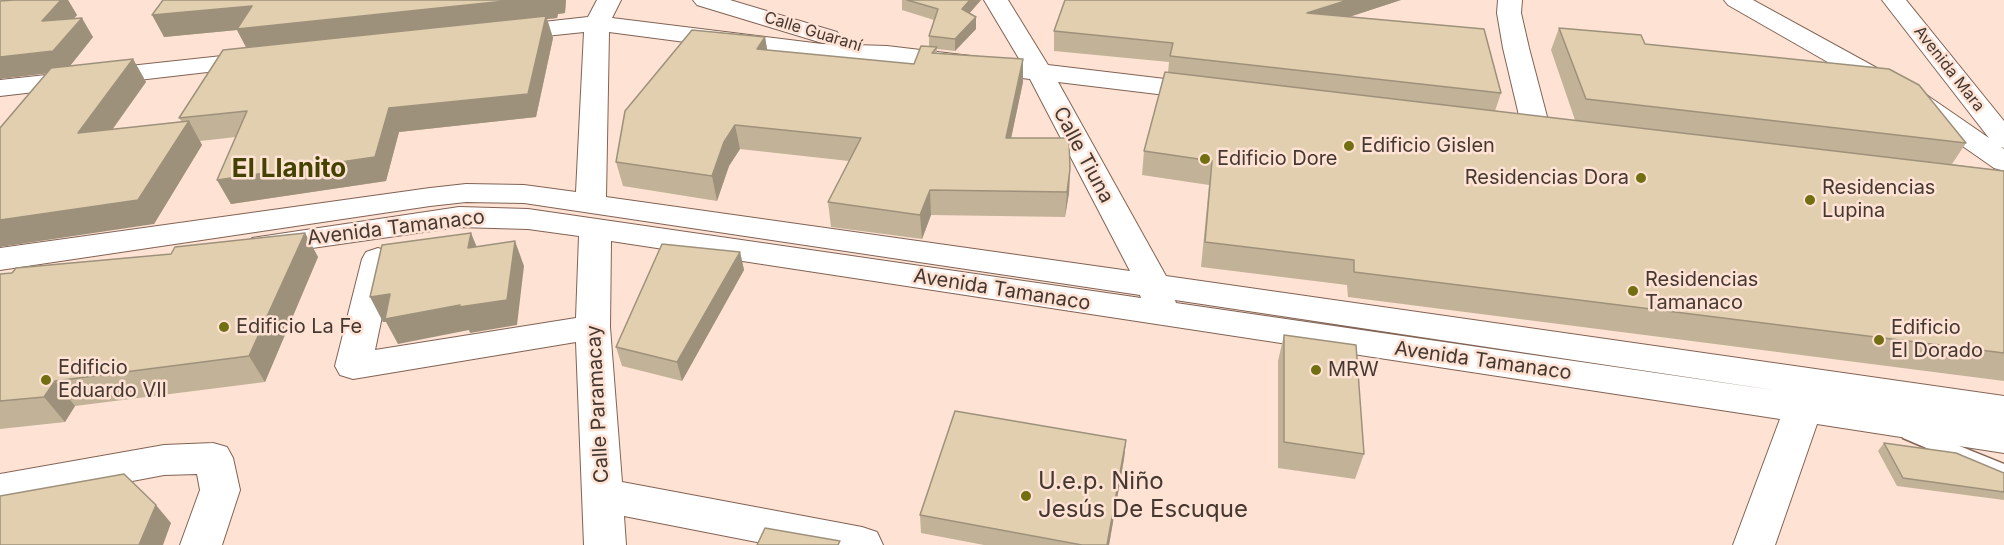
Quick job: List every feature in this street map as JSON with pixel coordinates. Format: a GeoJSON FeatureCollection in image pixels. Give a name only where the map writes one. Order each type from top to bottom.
{"type":"FeatureCollection","features":[{"type":"Feature","properties":{"kind":"street","name":"Calle Guaraní"},"geometry":{"type":"LineString","coordinates":[[705,0],[887,54]]}},
{"type":"Feature","properties":{"kind":"street","name":"Calle Tiuna"},"geometry":{"type":"LineString","coordinates":[[996,0],[1040,73],[1158,300]]}},
{"type":"Feature","properties":{"kind":"street"},"geometry":{"type":"LineString","coordinates":[[1510,0],[1511,25],[1536,128]]}},
{"type":"Feature","properties":{"kind":"street"},"geometry":{"type":"LineString","coordinates":[[1736,0],[1918,102],[2000,177]]}},
{"type":"Feature","properties":{"kind":"street","name":"Avenida Mara"},"geometry":{"type":"LineString","coordinates":[[1894,0],[2004,139]]}},
{"type":"Feature","properties":{"kind":"street"},"geometry":{"type":"LineString","coordinates":[[479,36],[603,12],[822,52],[887,54],[1229,94]]}},
{"type":"Feature","properties":{"kind":"street","name":"Calle Paramacay"},"geometry":{"type":"LineString","coordinates":[[603,12],[593,215],[593,327],[603,495],[862,545]]}},
{"type":"Feature","properties":{"kind":"street"},"geometry":{"type":"LineString","coordinates":[[0,88],[278,58]]}},
{"type":"Feature","properties":{"kind":"street","name":"Avenida Tamanaco"},"geometry":{"type":"LineString","coordinates":[[0,259],[454,194],[524,194],[593,215],[1158,300],[1803,409],[2004,438]]}},
{"type":"Feature","properties":{"kind":"street","name":"Avenida Tamanaco"},"geometry":{"type":"LineString","coordinates":[[0,285],[408,223],[459,217],[528,219],[593,215]]}},
{"type":"Feature","properties":{"kind":"street"},"geometry":{"type":"LineString","coordinates":[[378,260],[353,366],[593,327]]}},
{"type":"Feature","properties":{"kind":"street","name":"Avenida Tamanaco"},"geometry":{"type":"LineString","coordinates":[[1158,300],[2004,410]]}},
{"type":"Feature","properties":{"kind":"street"},"geometry":{"type":"LineString","coordinates":[[1754,545],[1803,409]]}},
{"type":"Feature","properties":{"kind":"street"},"geometry":{"type":"LineString","coordinates":[[0,490],[165,460],[213,458],[220,490],[201,545]]}},
{"type":"Feature","properties":{"kind":"street"},"geometry":{"type":"LineString","coordinates":[[603,495],[605,545]]}},
{"type":"Feature","properties":{"kind":"lane"},"geometry":{"type":"LineString","coordinates":[[1879,420],[2004,473]]}},
{"type":"Feature","properties":{"kind":"building"},"geometry":{"type":"Polygon","coordinates":[[[61,0],[42,21],[82,18],[53,51],[0,57],[0,1],[61,0]]]}},
{"type":"Feature","properties":{"kind":"building"},"geometry":{"type":"Polygon","coordinates":[[[163,0],[515,0],[237,29],[252,6],[152,15],[163,0]]]}},
{"type":"Feature","properties":{"kind":"building"},"geometry":{"type":"Polygon","coordinates":[[[907,0],[970,0],[962,9],[976,17],[955,39],[929,36],[938,9],[907,0]]]}},
{"type":"Feature","properties":{"kind":"building"},"geometry":{"type":"Polygon","coordinates":[[[1065,0],[1348,0],[1307,13],[1484,29],[1501,93],[1170,56],[1173,43],[1054,31],[1065,0]]]}},
{"type":"Feature","properties":{"kind":"building"},"geometry":{"type":"Polygon","coordinates":[[[546,16],[528,94],[389,108],[375,157],[217,180],[247,111],[179,118],[223,50],[546,16]]]}},
{"type":"Feature","properties":{"kind":"building"},"geometry":{"type":"Polygon","coordinates":[[[1559,28],[1641,35],[1645,44],[1889,69],[1919,85],[1966,143],[1586,99],[1559,28]]]}},
{"type":"Feature","properties":{"kind":"building"},"geometry":{"type":"Polygon","coordinates":[[[692,30],[765,37],[757,49],[914,64],[921,46],[937,47],[932,53],[1023,59],[1006,138],[1069,138],[1070,169],[1067,192],[930,190],[920,215],[828,202],[861,138],[735,125],[724,142],[712,176],[616,162],[625,111],[692,30]]]}},
{"type":"Feature","properties":{"kind":"building"},"geometry":{"type":"Polygon","coordinates":[[[133,59],[78,133],[189,121],[138,200],[0,220],[0,128],[51,68],[133,59]]]}},
{"type":"Feature","properties":{"kind":"building"},"geometry":{"type":"Polygon","coordinates":[[[1165,72],[2004,171],[2004,353],[1354,272],[1354,260],[1205,242],[1212,161],[1144,151],[1165,72]]]}},
{"type":"Feature","properties":{"kind":"building"},"geometry":{"type":"Polygon","coordinates":[[[305,233],[249,356],[55,381],[44,397],[0,401],[0,274],[12,273],[16,268],[171,254],[175,247],[305,233]]]}},
{"type":"Feature","properties":{"kind":"building"},"geometry":{"type":"Polygon","coordinates":[[[471,233],[468,248],[515,241],[507,300],[459,307],[460,305],[385,319],[390,294],[370,297],[382,245],[471,233]]]}},
{"type":"Feature","properties":{"kind":"building"},"geometry":{"type":"Polygon","coordinates":[[[662,244],[740,252],[677,362],[616,347],[662,244]]]}},
{"type":"Feature","properties":{"kind":"building"},"geometry":{"type":"Polygon","coordinates":[[[1284,335],[1356,345],[1364,454],[1284,442],[1284,335]]]}},
{"type":"Feature","properties":{"kind":"building","name":"U.e.p. Niño Jesús De Escuque"},"geometry":{"type":"Polygon","coordinates":[[[955,411],[1126,440],[1107,545],[1082,545],[920,515],[955,411]]]}},
{"type":"Feature","properties":{"kind":"building"},"geometry":{"type":"Polygon","coordinates":[[[1884,443],[1956,453],[2004,473],[2004,492],[1903,478],[1884,443]]]}},
{"type":"Feature","properties":{"kind":"building"},"geometry":{"type":"Polygon","coordinates":[[[124,474],[156,505],[139,545],[0,545],[0,496],[124,474]]]}},
{"type":"Feature","properties":{"kind":"building"},"geometry":{"type":"Polygon","coordinates":[[[765,528],[840,541],[838,545],[757,545],[765,528]]]}},
{"type":"Feature","properties":{"kind":"place","name":"Edificio Gislen"},"geometry":{"type":"Point","coordinates":[1349,146]}},
{"type":"Feature","properties":{"kind":"place","name":"Edificio Dore"},"geometry":{"type":"Point","coordinates":[1205,159]}},
{"type":"Feature","properties":{"kind":"place","name":"Residencias Dora"},"geometry":{"type":"Point","coordinates":[1641,178]}},
{"type":"Feature","properties":{"kind":"place","name":"Residencias Lupina"},"geometry":{"type":"Point","coordinates":[1810,200]}},
{"type":"Feature","properties":{"kind":"place","name":"Residencias Tamanaco"},"geometry":{"type":"Point","coordinates":[1633,291]}},
{"type":"Feature","properties":{"kind":"place","name":"Edificio La Fe"},"geometry":{"type":"Point","coordinates":[224,327]}},
{"type":"Feature","properties":{"kind":"place","name":"Edificio El Dorado"},"geometry":{"type":"Point","coordinates":[1879,340]}},
{"type":"Feature","properties":{"kind":"place","name":"MRW"},"geometry":{"type":"Point","coordinates":[1316,370]}},
{"type":"Feature","properties":{"kind":"place","name":"Edificio Eduardo VII"},"geometry":{"type":"Point","coordinates":[46,380]}},
{"type":"Feature","properties":{"kind":"place","name":"U.e.p. Niño Jesús De Escuque"},"geometry":{"type":"Point","coordinates":[1026,496]}},
{"type":"Feature","properties":{"kind":"district","name":"El Llanito"},"geometry":{"type":"Point","coordinates":[289,169]}}]}
